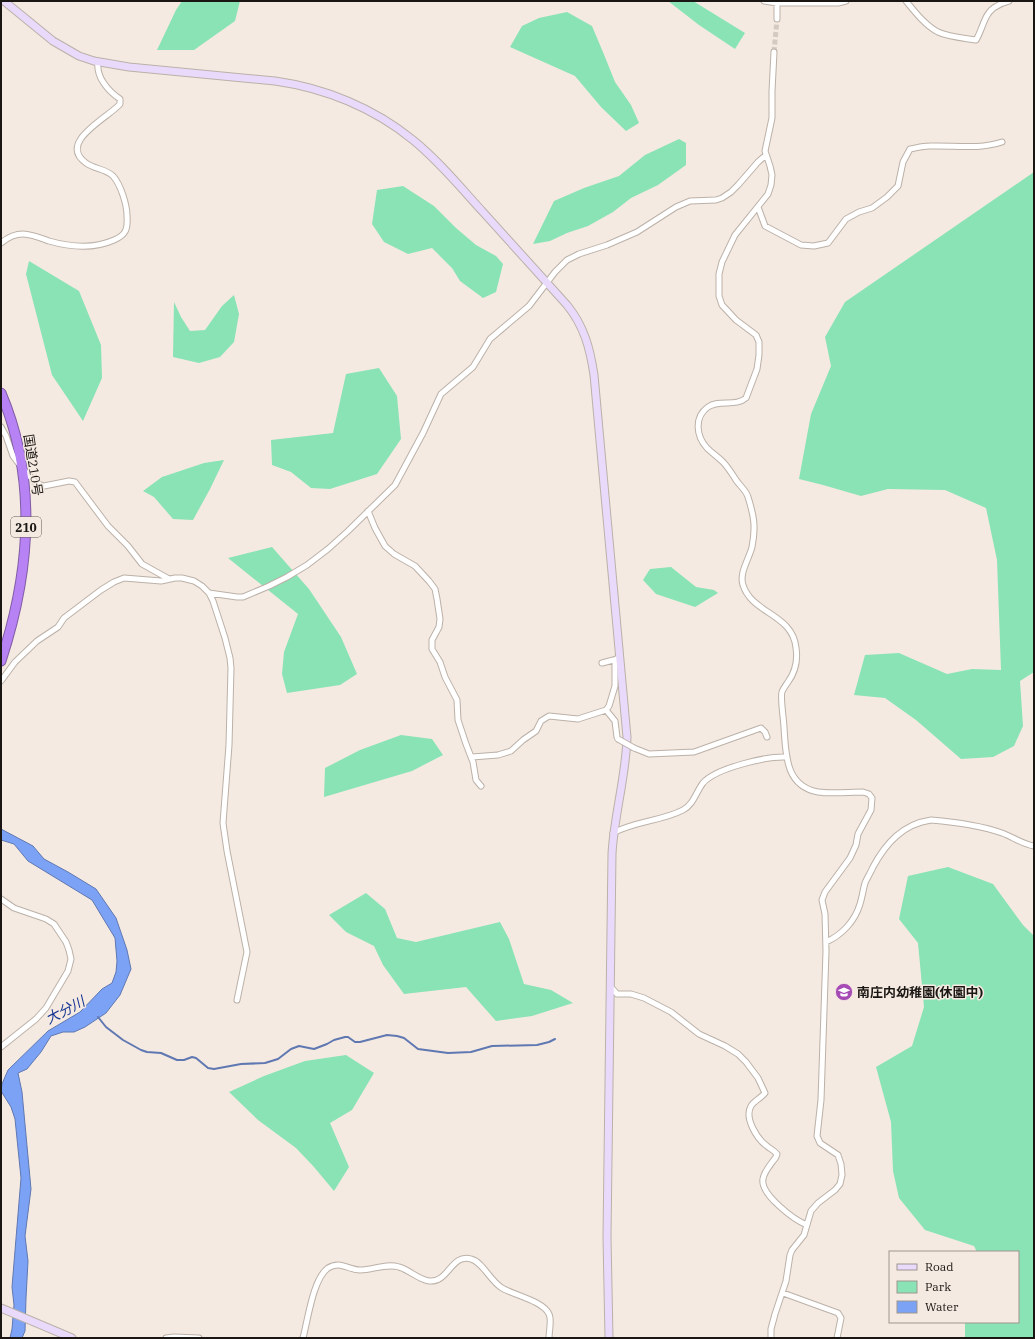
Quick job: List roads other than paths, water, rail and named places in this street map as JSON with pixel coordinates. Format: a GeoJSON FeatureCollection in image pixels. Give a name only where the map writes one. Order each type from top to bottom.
{"type":"FeatureCollection","features":[{"type":"Feature","properties":{"kind":"highway","name":"国道210号"},"geometry":{"type":"LineString","coordinates":[[1,393],[14,428],[22,468],[26,508],[24,562],[14,617],[1,661]]}},
{"type":"Feature","properties":{"kind":"street"},"geometry":{"type":"LineString","coordinates":[[4,1],[53,41],[79,56],[98,62],[129,67],[284,82],[326,93],[366,109],[389,122],[431,156],[567,305],[578,320],[587,340],[591,355],[627,748],[625,768],[613,833],[612,854],[607,1229],[609,1338]]}},
{"type":"Feature","properties":{"kind":"street"},"geometry":{"type":"LineString","coordinates":[[764,1],[777,3],[838,3],[846,1]]}},
{"type":"Feature","properties":{"kind":"street"},"geometry":{"type":"LineString","coordinates":[[906,1],[921,18],[937,31],[944,34],[976,40],[988,13],[996,6],[1009,1]]}},
{"type":"Feature","properties":{"kind":"street"},"geometry":{"type":"LineString","coordinates":[[776,19],[777,3]]}},
{"type":"Feature","properties":{"kind":"street"},"geometry":{"type":"LineString","coordinates":[[771,1338],[774,1314],[783,1293],[790,1254],[804,1235],[811,1211],[818,1203],[835,1190],[840,1184],[842,1175],[838,1154],[820,1143],[817,1136],[821,1100],[826,942],[825,914],[822,900],[824,894],[856,845],[858,834],[871,810],[872,798],[869,794],[863,792],[818,792],[803,786],[792,775],[787,757],[781,697],[782,692],[797,664],[794,637],[791,631],[781,620],[757,604],[743,587],[743,574],[752,548],[754,531],[754,520],[750,501],[747,493],[727,467],[707,448],[700,437],[698,422],[700,415],[708,407],[743,400],[747,395],[757,369],[759,342],[757,337],[725,309],[720,300],[718,290],[719,274],[726,252],[735,235],[768,194],[772,185],[772,175],[765,148],[772,118],[774,52]]}},
{"type":"Feature","properties":{"kind":"street"},"geometry":{"type":"LineString","coordinates":[[1,243],[11,237],[21,234],[73,246],[89,247],[106,244],[122,237],[126,231],[128,225],[127,214],[118,183],[109,173],[87,164],[76,149],[78,143],[86,132],[120,104],[120,99],[113,95],[105,85],[99,72],[98,62]]}},
{"type":"Feature","properties":{"kind":"street"},"geometry":{"type":"LineString","coordinates":[[758,207],[765,226],[801,245],[814,246],[828,243],[846,219],[859,212],[872,208],[887,197],[898,186],[903,162],[910,150],[927,146],[982,147],[1002,142]]}},
{"type":"Feature","properties":{"kind":"street"},"geometry":{"type":"LineString","coordinates":[[209,593],[237,598],[243,597],[287,577],[328,549],[348,531],[395,485],[423,434],[441,394],[473,367],[490,340],[533,301],[561,266],[573,257],[637,232],[676,207],[690,201],[716,200],[722,198],[731,192],[766,155]]}},
{"type":"Feature","properties":{"kind":"street"},"geometry":{"type":"LineString","coordinates":[[1,427],[13,456],[32,479],[44,486],[69,481],[75,482],[108,526],[128,546],[142,564],[169,579]]}},
{"type":"Feature","properties":{"kind":"street"},"geometry":{"type":"LineString","coordinates":[[368,511],[385,546],[394,554],[415,566],[429,580],[435,589],[440,619],[439,627],[432,640],[432,648],[457,700],[458,720],[472,757],[476,780],[481,786]]}},
{"type":"Feature","properties":{"kind":"street"},"geometry":{"type":"LineString","coordinates":[[1,681],[26,650],[40,638],[58,627],[69,615],[114,582],[124,578],[161,581],[182,578],[202,586],[209,593],[225,638],[231,668],[229,745],[224,823],[227,851],[247,952],[237,1000]]}},
{"type":"Feature","properties":{"kind":"street"},"geometry":{"type":"LineString","coordinates":[[602,663],[618,658]]}},
{"type":"Feature","properties":{"kind":"street"},"geometry":{"type":"LineString","coordinates":[[472,757],[498,755],[511,751],[536,731],[542,721],[549,716],[581,719],[606,710],[609,706],[615,686],[614,662],[618,658]]}},
{"type":"Feature","properties":{"kind":"street"},"geometry":{"type":"LineString","coordinates":[[606,710],[615,721],[618,739],[649,754],[694,752],[761,728],[767,737]]}},
{"type":"Feature","properties":{"kind":"street"},"geometry":{"type":"LineString","coordinates":[[613,833],[631,826],[682,811],[691,804],[702,784],[708,778],[727,768],[769,759],[787,757]]}},
{"type":"Feature","properties":{"kind":"street"},"geometry":{"type":"LineString","coordinates":[[826,942],[837,937],[846,928],[860,906],[865,884],[878,858],[889,842],[910,826],[931,820],[983,827],[1025,844],[1034,846]]}},
{"type":"Feature","properties":{"kind":"street"},"geometry":{"type":"LineString","coordinates":[[1,899],[14,908],[51,922],[62,935],[68,947],[71,959],[68,971],[46,1008],[36,1019],[1,1047]]}},
{"type":"Feature","properties":{"kind":"street"},"geometry":{"type":"LineString","coordinates":[[610,986],[617,994],[638,996],[663,1007],[677,1016],[695,1032],[726,1046],[738,1054],[746,1062],[758,1078],[765,1093],[752,1104],[750,1109],[751,1122],[754,1131],[762,1142],[777,1154],[764,1175],[764,1184],[772,1198],[780,1207],[800,1222],[807,1225]]}},
{"type":"Feature","properties":{"kind":"street"},"geometry":{"type":"LineString","coordinates":[[303,1338],[317,1282],[323,1272],[332,1266],[341,1265],[361,1270],[382,1266],[396,1266],[420,1278],[434,1281],[445,1276],[454,1263],[461,1259],[468,1258],[475,1260],[501,1288],[545,1309],[549,1315],[549,1338]]}},
{"type":"Feature","properties":{"kind":"street"},"geometry":{"type":"LineString","coordinates":[[783,1293],[838,1313],[840,1318],[837,1338]]}},
{"type":"Feature","properties":{"kind":"street"},"geometry":{"type":"LineString","coordinates":[[1,1308],[72,1338]]}},
{"type":"Feature","properties":{"kind":"street"},"geometry":{"type":"LineString","coordinates":[[166,1338],[199,1338]]}},
{"type":"Feature","properties":{"kind":"water"},"geometry":{"type":"Polygon","coordinates":[[[1,829],[33,846],[44,859],[96,889],[116,918],[127,950],[131,969],[120,995],[106,1013],[85,1027],[74,1032],[63,1032],[51,1036],[41,1052],[27,1069],[18,1073],[22,1092],[31,1189],[25,1236],[28,1261],[25,1331],[22,1338],[10,1338],[14,1305],[12,1287],[21,1178],[15,1119],[11,1107],[1,1091],[2,1084],[8,1070],[48,1031],[80,1012],[102,989],[112,983],[116,972],[117,961],[115,938],[92,900],[28,861],[14,844],[1,840],[1,829]]]}},
{"type":"Feature","properties":{"kind":"waterway"},"geometry":{"type":"LineString","coordinates":[[98,1017],[106,1027],[123,1040],[141,1050],[161,1053],[177,1060],[184,1060],[192,1057],[196,1058],[208,1068],[214,1069],[241,1064],[265,1063],[278,1059],[291,1049],[299,1046],[314,1049],[345,1037],[348,1037],[355,1042],[360,1042],[387,1035],[397,1036],[404,1038],[418,1049],[448,1053],[471,1052],[492,1046],[537,1045],[555,1039]]}},
{"type":"Feature","properties":{"kind":"tunnel"},"geometry":{"type":"LineString","coordinates":[[774,52],[777,19]]}},
{"type":"Feature","properties":{"kind":"place","name":"南庄内幼稚園(休園中)"},"geometry":{"type":"Point","coordinates":[844,992]}},
{"type":"Feature","properties":{"kind":"water label","name":"大分川"},"geometry":{"type":"Point","coordinates":[65,1010]}}]}
